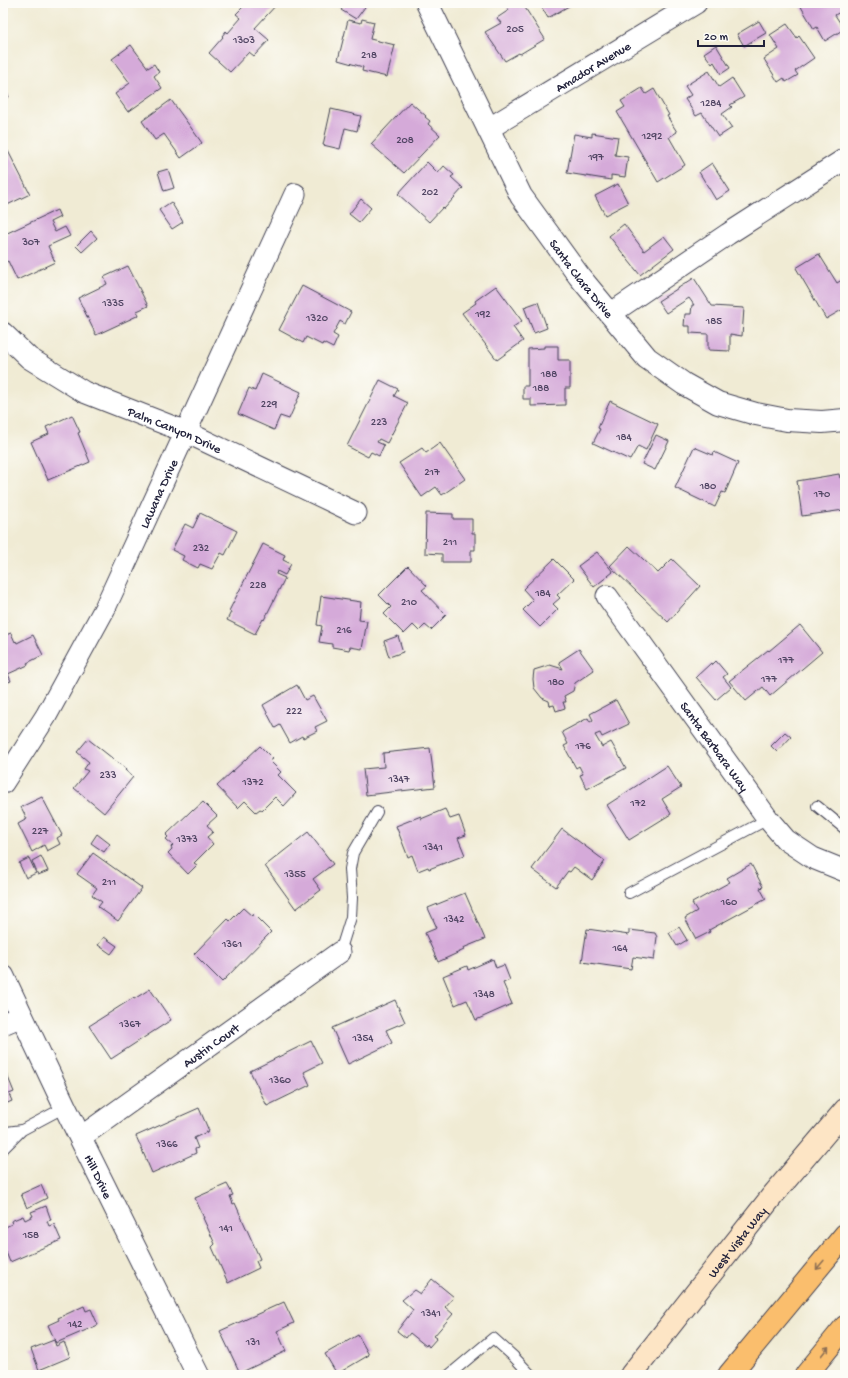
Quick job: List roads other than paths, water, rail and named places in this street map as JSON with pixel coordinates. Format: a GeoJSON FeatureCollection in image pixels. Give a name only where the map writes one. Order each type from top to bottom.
{"type":"FeatureCollection","features":[{"type":"Feature","properties":{"kind":"highway"},"geometry":{"type":"LineString","coordinates":[[729,1375],[845,1234]]}},
{"type":"Feature","properties":{"kind":"highway"},"geometry":{"type":"LineString","coordinates":[[806,1375],[845,1327]]}},
{"type":"Feature","properties":{"kind":"main road","name":"West Vista Way"},"geometry":{"type":"LineString","coordinates":[[631,1375],[773,1195],[845,1110]]}},
{"type":"Feature","properties":{"kind":"street","name":"Santa Clara Drive"},"geometry":{"type":"LineString","coordinates":[[428,3],[521,196],[579,276],[648,358],[684,384],[718,402],[756,414],[787,420],[822,422],[845,420]]}},
{"type":"Feature","properties":{"kind":"street","name":"Amador Avenue"},"geometry":{"type":"LineString","coordinates":[[488,129],[696,3]]}},
{"type":"Feature","properties":{"kind":"street"},"geometry":{"type":"LineString","coordinates":[[610,314],[728,234],[845,159]]}},
{"type":"Feature","properties":{"kind":"street","name":"Lawana Drive"},"geometry":{"type":"LineString","coordinates":[[3,783],[46,716],[105,608],[295,194]]}},
{"type":"Feature","properties":{"kind":"street","name":"Palm Canyon Drive"},"geometry":{"type":"LineString","coordinates":[[3,333],[29,358],[84,392],[186,432],[356,513]]}},
{"type":"Feature","properties":{"kind":"street","name":"Santa Barbara Way"},"geometry":{"type":"LineString","coordinates":[[607,596],[768,819],[786,840],[812,858],[845,871]]}},
{"type":"Feature","properties":{"kind":"street","name":"Austin Court"},"geometry":{"type":"LineString","coordinates":[[81,1137],[340,952]]}},
{"type":"Feature","properties":{"kind":"street","name":"Hill Drive"},"geometry":{"type":"LineString","coordinates":[[3,976],[12,1020],[65,1107],[81,1137],[198,1375]]}},
{"type":"Feature","properties":{"kind":"lane"},"geometry":{"type":"LineString","coordinates":[[817,806],[845,829]]}},
{"type":"Feature","properties":{"kind":"lane"},"geometry":{"type":"LineString","coordinates":[[340,952],[351,918],[352,898],[350,869],[353,853],[377,812]]}},
{"type":"Feature","properties":{"kind":"lane"},"geometry":{"type":"LineString","coordinates":[[628,893],[768,819]]}},
{"type":"Feature","properties":{"kind":"lane"},"geometry":{"type":"LineString","coordinates":[[3,1149],[22,1130],[65,1107]]}},
{"type":"Feature","properties":{"kind":"lane"},"geometry":{"type":"LineString","coordinates":[[3,1134],[22,1130]]}},
{"type":"Feature","properties":{"kind":"lane"},"geometry":{"type":"LineString","coordinates":[[450,1375],[493,1338],[531,1375]]}}]}
